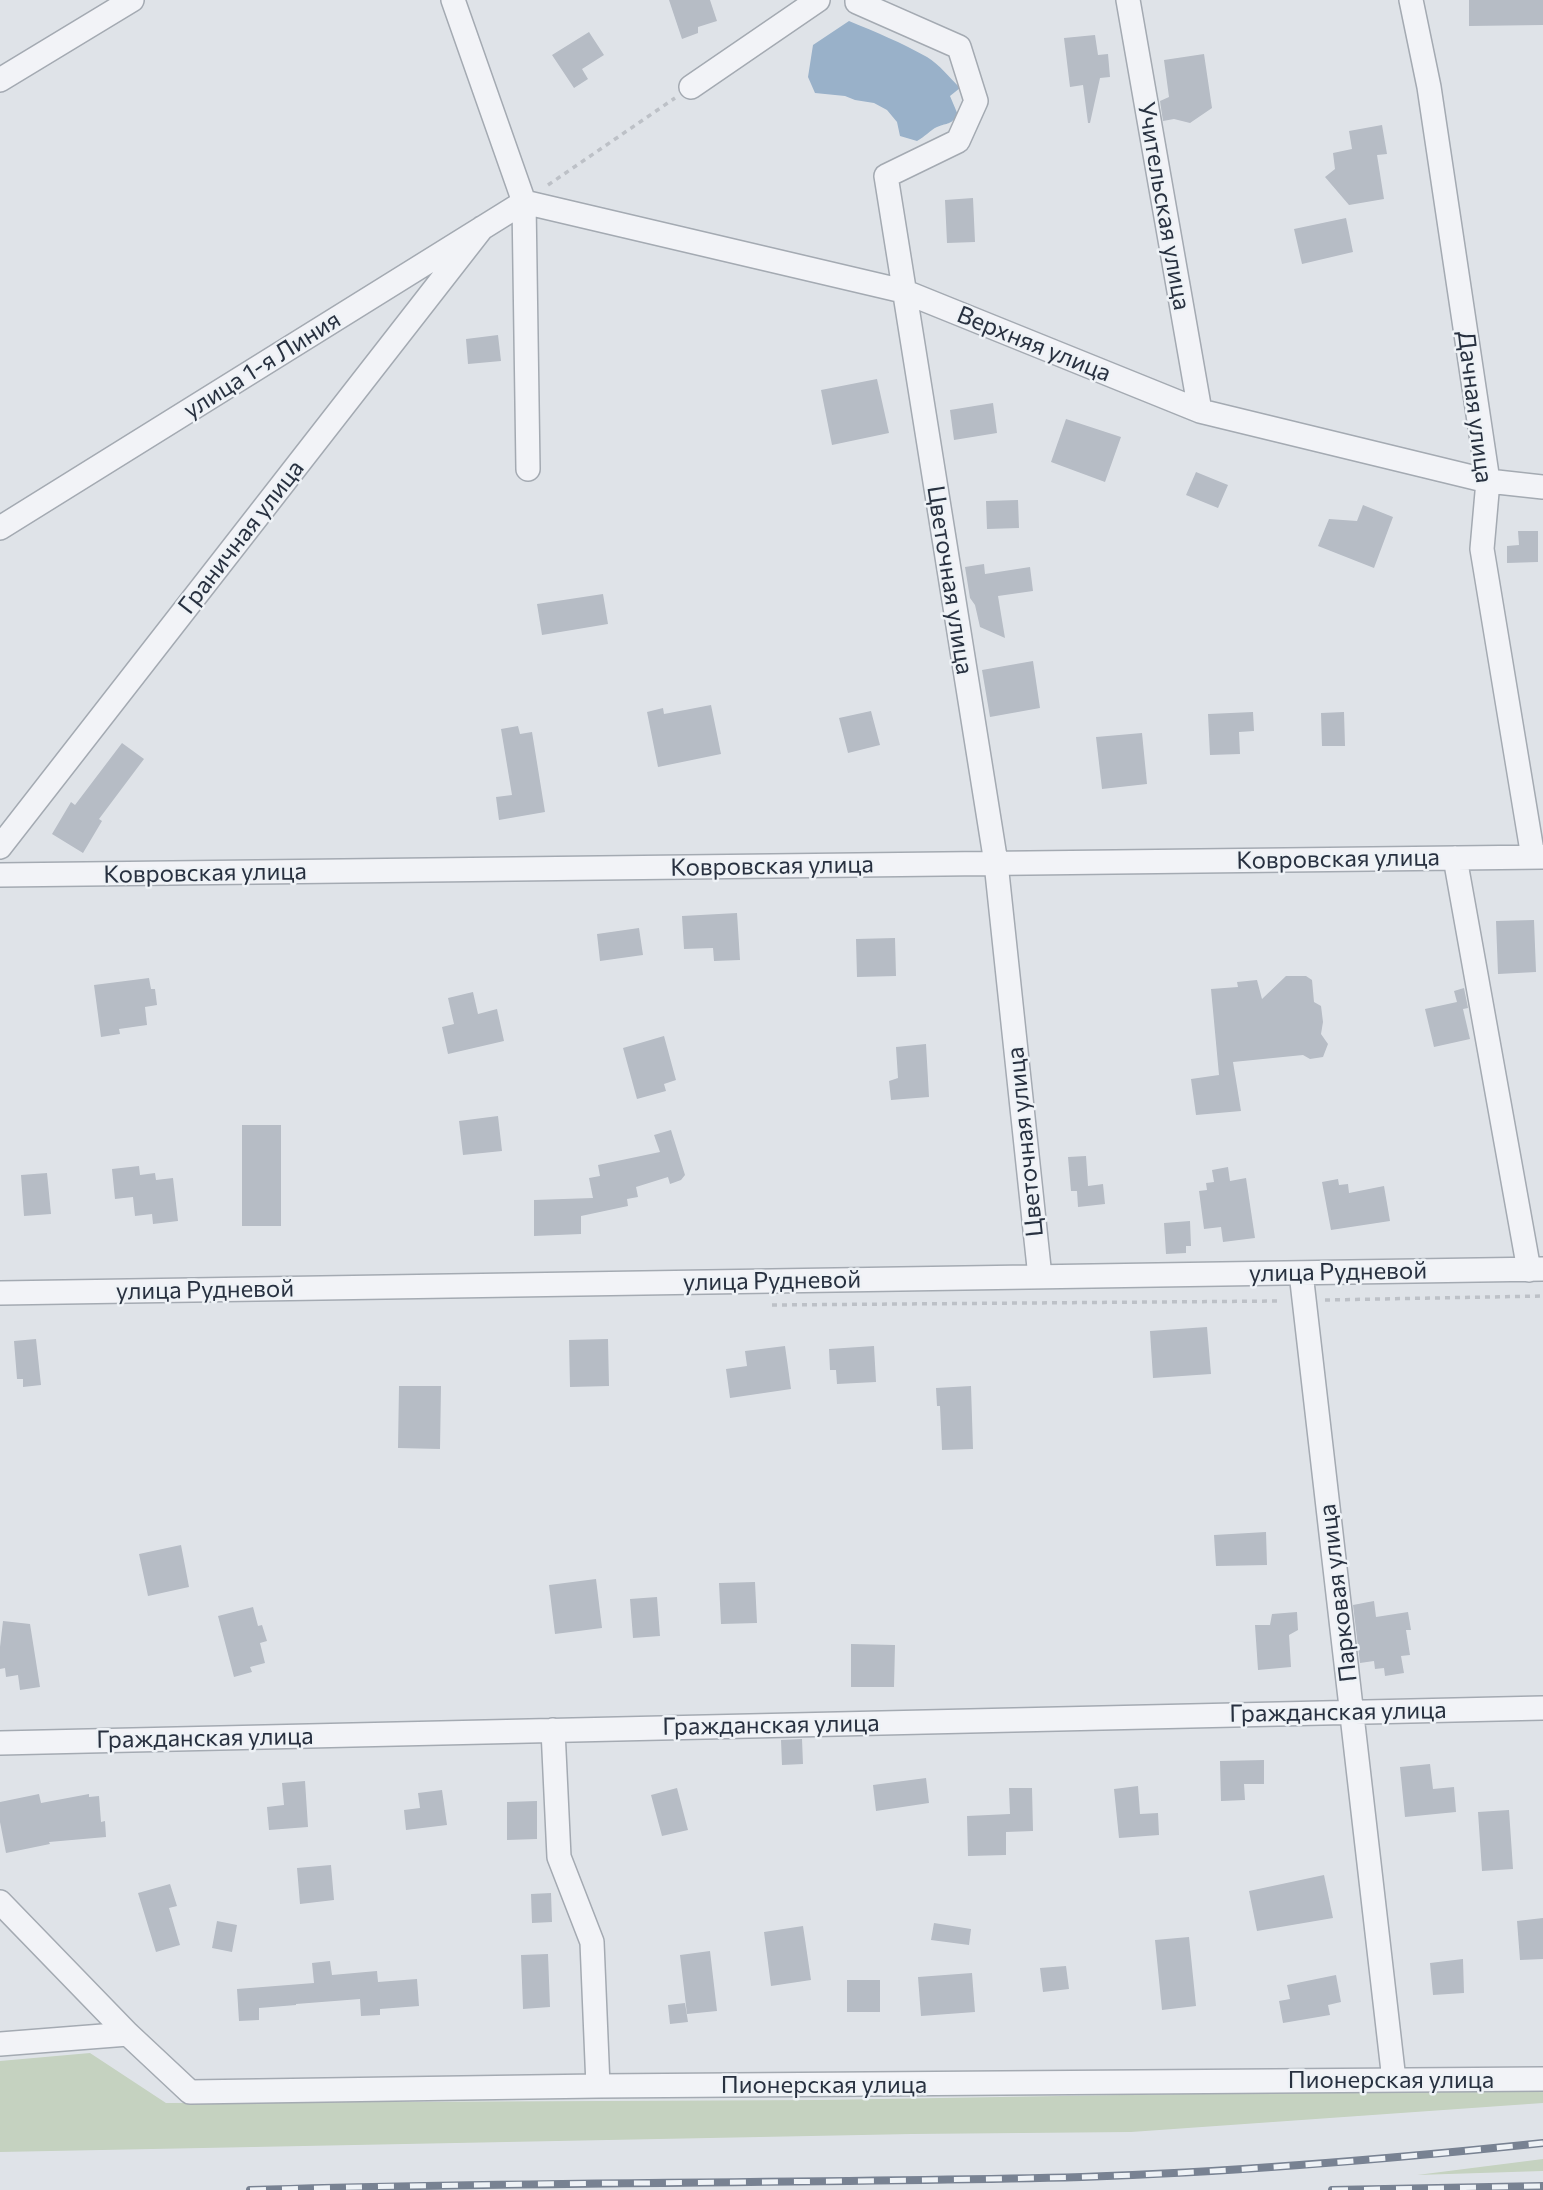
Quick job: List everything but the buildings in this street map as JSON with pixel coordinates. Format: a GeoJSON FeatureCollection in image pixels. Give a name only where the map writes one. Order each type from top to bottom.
{"type":"FeatureCollection","features":[{"type":"Feature","properties":{"kind":"street"},"geometry":{"type":"LineString","coordinates":[[0,80],[132,0]]}},
{"type":"Feature","properties":{"kind":"street"},"geometry":{"type":"LineString","coordinates":[[453,0],[524,202],[528,468]]}},
{"type":"Feature","properties":{"kind":"street"},"geometry":{"type":"LineString","coordinates":[[691,87],[818,0]]}},
{"type":"Feature","properties":{"kind":"street","name":"Цветочная улица"},"geometry":{"type":"LineString","coordinates":[[857,0],[959,47],[976,101],[958,141],[886,176],[996,863],[1040,1277]]}},
{"type":"Feature","properties":{"kind":"street","name":"Учительская улица"},"geometry":{"type":"LineString","coordinates":[[1128,0],[1200,411]]}},
{"type":"Feature","properties":{"kind":"street","name":"Дачная улица"},"geometry":{"type":"LineString","coordinates":[[1411,0],[1429,88],[1488,481],[1482,550],[1538,857]]}},
{"type":"Feature","properties":{"kind":"street","name":"улица 1-я Линия"},"geometry":{"type":"LineString","coordinates":[[0,528],[524,202]]}},
{"type":"Feature","properties":{"kind":"street","name":"Верхняя улица"},"geometry":{"type":"LineString","coordinates":[[524,202],[903,291],[1200,411],[1488,481],[1543,487]]}},
{"type":"Feature","properties":{"kind":"street","name":"Граничная улица"},"geometry":{"type":"LineString","coordinates":[[0,847],[482,228]]}},
{"type":"Feature","properties":{"kind":"street","name":"Ковровская улица"},"geometry":{"type":"LineString","coordinates":[[0,875],[1538,857]]}},
{"type":"Feature","properties":{"kind":"street"},"geometry":{"type":"LineString","coordinates":[[1455,858],[1536,1270]]}},
{"type":"Feature","properties":{"kind":"street","name":"улица Рудневой"},"geometry":{"type":"LineString","coordinates":[[0,1293],[1536,1270]]}},
{"type":"Feature","properties":{"kind":"street","name":"Парковая улица"},"geometry":{"type":"LineString","coordinates":[[1301,1273],[1394,2080]]}},
{"type":"Feature","properties":{"kind":"street","name":"Гражданская улица"},"geometry":{"type":"LineString","coordinates":[[0,1743],[1543,1708]]}},
{"type":"Feature","properties":{"kind":"street"},"geometry":{"type":"LineString","coordinates":[[553,1730],[559,1857],[592,1941],[598,2087]]}},
{"type":"Feature","properties":{"kind":"street"},"geometry":{"type":"LineString","coordinates":[[0,1902],[128,2034]]}},
{"type":"Feature","properties":{"kind":"street"},"geometry":{"type":"LineString","coordinates":[[0,2044],[128,2034]]}},
{"type":"Feature","properties":{"kind":"street","name":"Пионерская улица"},"geometry":{"type":"LineString","coordinates":[[128,2034],[190,2092],[1543,2079]]}},
{"type":"Feature","properties":{"kind":"path"},"geometry":{"type":"LineString","coordinates":[[524,202],[691,87]]}},
{"type":"Feature","properties":{"kind":"path"},"geometry":{"type":"LineString","coordinates":[[1305,1301],[1543,1296]]}},
{"type":"Feature","properties":{"kind":"green space"},"geometry":{"type":"Polygon","coordinates":[[[90,2053],[166,2103],[820,2100],[1543,2088],[1543,2103],[1131,2132],[0,2152],[0,2061],[90,2053]]]}},
{"type":"Feature","properties":{"kind":"green space"},"geometry":{"type":"Polygon","coordinates":[[[1543,2159],[1543,2171],[1417,2175],[1543,2159]]]}},
{"type":"Feature","properties":{"kind":"water"},"geometry":{"type":"Polygon","coordinates":[[[849,21],[908,47],[940,67],[960,88],[950,96],[958,115],[917,141],[900,136],[897,122],[887,110],[874,103],[815,93],[808,77],[813,45],[849,21]]]}},
{"type":"Feature","properties":{"kind":"railway"},"geometry":{"type":"LineString","coordinates":[[250,2190],[1082,2177],[1313,2164],[1543,2143]]}},
{"type":"Feature","properties":{"kind":"railway"},"geometry":{"type":"LineString","coordinates":[[1332,2190],[1543,2186]]}}]}
